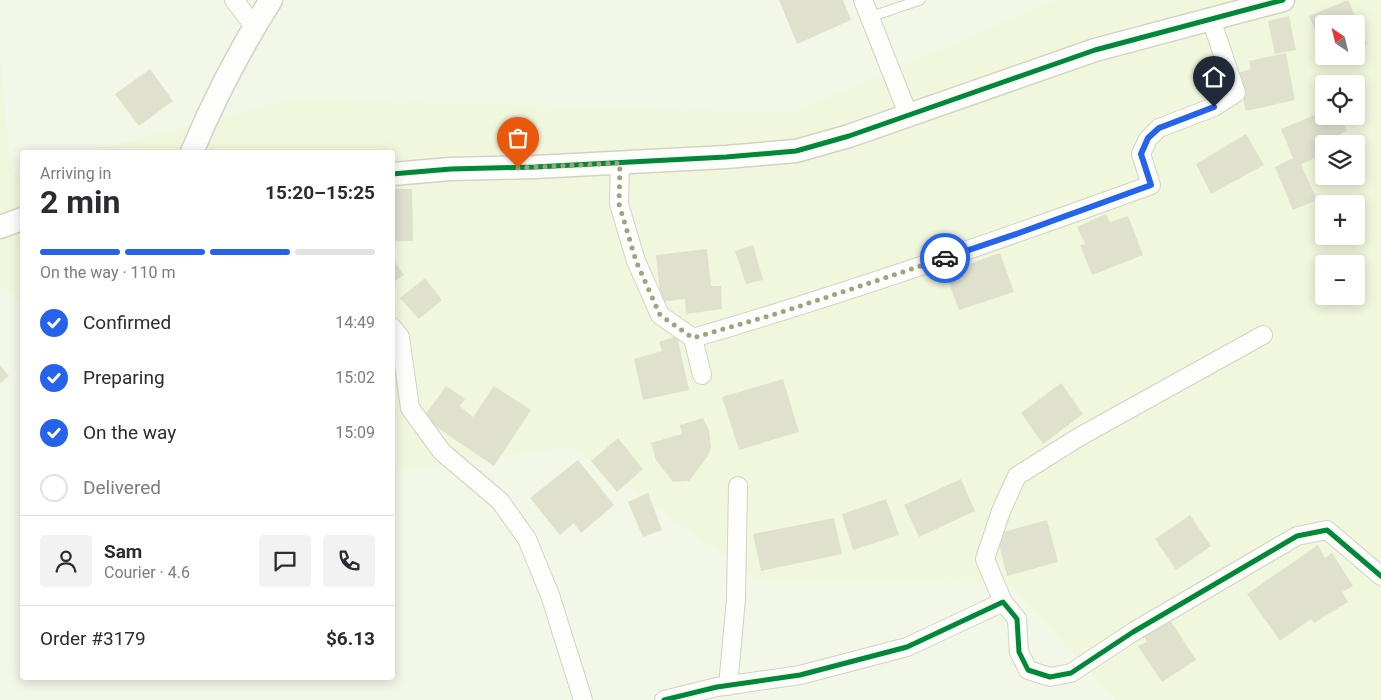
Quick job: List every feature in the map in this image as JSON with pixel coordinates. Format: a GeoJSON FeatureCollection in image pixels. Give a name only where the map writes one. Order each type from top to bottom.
{"type":"FeatureCollection","features":[{"type":"Feature","properties":{"kind":"street"},"geometry":{"type":"LineString","coordinates":[[234,0],[254,26]]}},
{"type":"Feature","properties":{"kind":"street"},"geometry":{"type":"LineString","coordinates":[[193,150],[213,102],[254,26],[271,0]]}},
{"type":"Feature","properties":{"kind":"street"},"geometry":{"type":"LineString","coordinates":[[863,0],[908,114]]}},
{"type":"Feature","properties":{"kind":"street"},"geometry":{"type":"LineString","coordinates":[[395,174],[451,169],[536,167],[726,157],[796,151],[849,136],[1095,50],[1283,0]]}},
{"type":"Feature","properties":{"kind":"street"},"geometry":{"type":"LineString","coordinates":[[693,338],[779,313],[1019,233],[1151,185],[1141,154],[1148,138],[1159,128],[1214,107],[1236,93],[1211,19]]}},
{"type":"Feature","properties":{"kind":"street"},"geometry":{"type":"LineString","coordinates":[[620,163],[619,204],[636,261],[660,315],[693,338],[702,375]]}},
{"type":"Feature","properties":{"kind":"street"},"geometry":{"type":"LineString","coordinates":[[0,227],[20,220]]}},
{"type":"Feature","properties":{"kind":"street"},"geometry":{"type":"LineString","coordinates":[[395,331],[400,337],[410,408],[442,452],[500,501],[527,539],[550,594],[583,700]]}},
{"type":"Feature","properties":{"kind":"street"},"geometry":{"type":"LineString","coordinates":[[1263,335],[1079,437],[1017,476],[1001,511],[985,559],[1003,602],[1017,619],[1019,652],[1028,670],[1050,677],[1071,673],[1133,632],[1297,536],[1327,530],[1381,576]]}},
{"type":"Feature","properties":{"kind":"street"},"geometry":{"type":"LineString","coordinates":[[728,686],[736,599],[738,486]]}},
{"type":"Feature","properties":{"kind":"street"},"geometry":{"type":"LineString","coordinates":[[664,700],[728,686],[800,675],[907,647],[1003,602]]}},
{"type":"Feature","properties":{"kind":"lane"},"geometry":{"type":"LineString","coordinates":[[870,17],[920,0]]}},
{"type":"Feature","properties":{"kind":"shaded area"},"geometry":{"type":"Polygon","coordinates":[[[1057,0],[1381,0],[1381,700],[1116,700],[1007,582],[761,581],[570,447],[395,471],[395,150],[95,150],[292,99],[793,113],[1057,0]]]}},
{"type":"Feature","properties":{"kind":"shaded area"},"geometry":{"type":"Polygon","coordinates":[[[0,52],[11,172],[20,170],[20,302],[0,284],[0,52]]]}},
{"type":"Feature","properties":{"kind":"building"},"geometry":{"type":"Polygon","coordinates":[[[779,0],[843,0],[851,20],[797,44],[779,0]]]}},
{"type":"Feature","properties":{"kind":"building"},"geometry":{"type":"Polygon","coordinates":[[[1348,0],[1354,15],[1315,15],[1315,30],[1309,16],[1348,0]]]}},
{"type":"Feature","properties":{"kind":"building"},"geometry":{"type":"Polygon","coordinates":[[[1289,16],[1296,50],[1275,54],[1268,21],[1289,16]]]}},
{"type":"Feature","properties":{"kind":"building"},"geometry":{"type":"Polygon","coordinates":[[[1286,53],[1295,100],[1246,111],[1237,73],[1251,69],[1249,61],[1286,53]]]}},
{"type":"Feature","properties":{"kind":"building"},"geometry":{"type":"Polygon","coordinates":[[[150,69],[173,101],[139,126],[115,94],[150,69]]]}},
{"type":"Feature","properties":{"kind":"building"},"geometry":{"type":"Polygon","coordinates":[[[1315,115],[1315,125],[1345,125],[1347,131],[1338,135],[1315,135],[1315,158],[1301,164],[1315,196],[1315,201],[1293,210],[1275,167],[1293,158],[1281,129],[1315,115]]]}},
{"type":"Feature","properties":{"kind":"building"},"geometry":{"type":"Polygon","coordinates":[[[1246,134],[1264,165],[1211,194],[1196,164],[1246,134]]]}},
{"type":"Feature","properties":{"kind":"building"},"geometry":{"type":"Polygon","coordinates":[[[395,189],[412,189],[413,241],[395,241],[395,189]]]}},
{"type":"Feature","properties":{"kind":"building"},"geometry":{"type":"Polygon","coordinates":[[[1106,214],[1110,222],[1128,216],[1143,255],[1092,275],[1080,245],[1085,244],[1077,227],[1106,214]]]}},
{"type":"Feature","properties":{"kind":"building"},"geometry":{"type":"Polygon","coordinates":[[[753,245],[763,280],[746,284],[735,251],[753,245]]]}},
{"type":"Feature","properties":{"kind":"building"},"geometry":{"type":"Polygon","coordinates":[[[707,249],[711,286],[721,286],[722,309],[686,314],[685,299],[661,302],[656,255],[707,249]]]}},
{"type":"Feature","properties":{"kind":"building"},"geometry":{"type":"Polygon","coordinates":[[[1000,253],[1014,292],[959,310],[949,283],[958,280],[955,269],[1000,253]]]}},
{"type":"Feature","properties":{"kind":"building"},"geometry":{"type":"Polygon","coordinates":[[[395,262],[404,275],[395,281],[395,262]]]}},
{"type":"Feature","properties":{"kind":"building"},"geometry":{"type":"Polygon","coordinates":[[[425,278],[442,300],[419,319],[400,298],[425,278]]]}},
{"type":"Feature","properties":{"kind":"building"},"geometry":{"type":"Polygon","coordinates":[[[677,336],[689,390],[643,400],[634,359],[662,351],[659,342],[677,336]]]}},
{"type":"Feature","properties":{"kind":"building"},"geometry":{"type":"Polygon","coordinates":[[[0,365],[9,376],[0,383],[0,365]]]}},
{"type":"Feature","properties":{"kind":"building"},"geometry":{"type":"Polygon","coordinates":[[[783,379],[799,432],[739,450],[722,397],[783,379]]]}},
{"type":"Feature","properties":{"kind":"building"},"geometry":{"type":"Polygon","coordinates":[[[1061,383],[1083,414],[1043,444],[1021,413],[1061,383]]]}},
{"type":"Feature","properties":{"kind":"building"},"geometry":{"type":"Polygon","coordinates":[[[446,386],[465,399],[460,406],[473,417],[494,386],[531,410],[494,466],[423,418],[446,386]]]}},
{"type":"Feature","properties":{"kind":"building"},"geometry":{"type":"Polygon","coordinates":[[[703,418],[709,430],[711,447],[708,456],[689,481],[673,482],[656,460],[651,443],[682,434],[680,425],[703,418]]]}},
{"type":"Feature","properties":{"kind":"building"},"geometry":{"type":"Polygon","coordinates":[[[618,438],[643,469],[617,492],[591,461],[618,438]]]}},
{"type":"Feature","properties":{"kind":"building"},"geometry":{"type":"Polygon","coordinates":[[[578,460],[614,505],[581,533],[574,523],[560,535],[530,498],[578,460]]]}},
{"type":"Feature","properties":{"kind":"building"},"geometry":{"type":"Polygon","coordinates":[[[961,479],[975,511],[919,537],[904,505],[961,479]]]}},
{"type":"Feature","properties":{"kind":"building"},"geometry":{"type":"Polygon","coordinates":[[[648,493],[662,530],[643,537],[628,502],[648,493]]]}},
{"type":"Feature","properties":{"kind":"building"},"geometry":{"type":"Polygon","coordinates":[[[886,499],[899,535],[853,550],[842,514],[886,499]]]}},
{"type":"Feature","properties":{"kind":"building"},"geometry":{"type":"Polygon","coordinates":[[[1190,515],[1211,546],[1176,570],[1155,539],[1190,515]]]}},
{"type":"Feature","properties":{"kind":"building"},"geometry":{"type":"Polygon","coordinates":[[[834,518],[842,554],[761,571],[753,534],[834,518]]]}},
{"type":"Feature","properties":{"kind":"building"},"geometry":{"type":"Polygon","coordinates":[[[1047,520],[1058,562],[1007,576],[996,534],[1047,520]]]}},
{"type":"Feature","properties":{"kind":"building"},"geometry":{"type":"Polygon","coordinates":[[[1318,545],[1325,558],[1332,553],[1353,586],[1342,592],[1348,602],[1314,623],[1311,619],[1280,641],[1247,594],[1318,545]]]}},
{"type":"Feature","properties":{"kind":"building"},"geometry":{"type":"Polygon","coordinates":[[[1170,620],[1196,660],[1162,682],[1138,646],[1147,642],[1144,636],[1170,620]]]}},
{"type":"Feature","properties":{"kind":"cycle path"},"geometry":{"type":"LineString","coordinates":[[395,174],[451,169],[535,167],[726,157],[796,151],[849,136],[1095,50],[1283,0]]}},
{"type":"Feature","properties":{"kind":"cycle path"},"geometry":{"type":"LineString","coordinates":[[664,700],[717,687],[800,675],[907,647],[1003,602],[1017,619],[1019,652],[1028,670],[1050,677],[1071,673],[1133,632],[1297,536],[1327,530],[1381,576]]}},
{"type":"Feature","properties":{"kind":"way so far"},"geometry":{"type":"LineString","coordinates":[[518,168],[620,163],[619,204],[636,261],[660,315],[693,338],[779,313],[945,258]]}},
{"type":"Feature","properties":{"kind":"route"},"geometry":{"type":"LineString","coordinates":[[945,258],[1151,185],[1141,154],[1148,138],[1159,128],[1214,107]]}}]}
